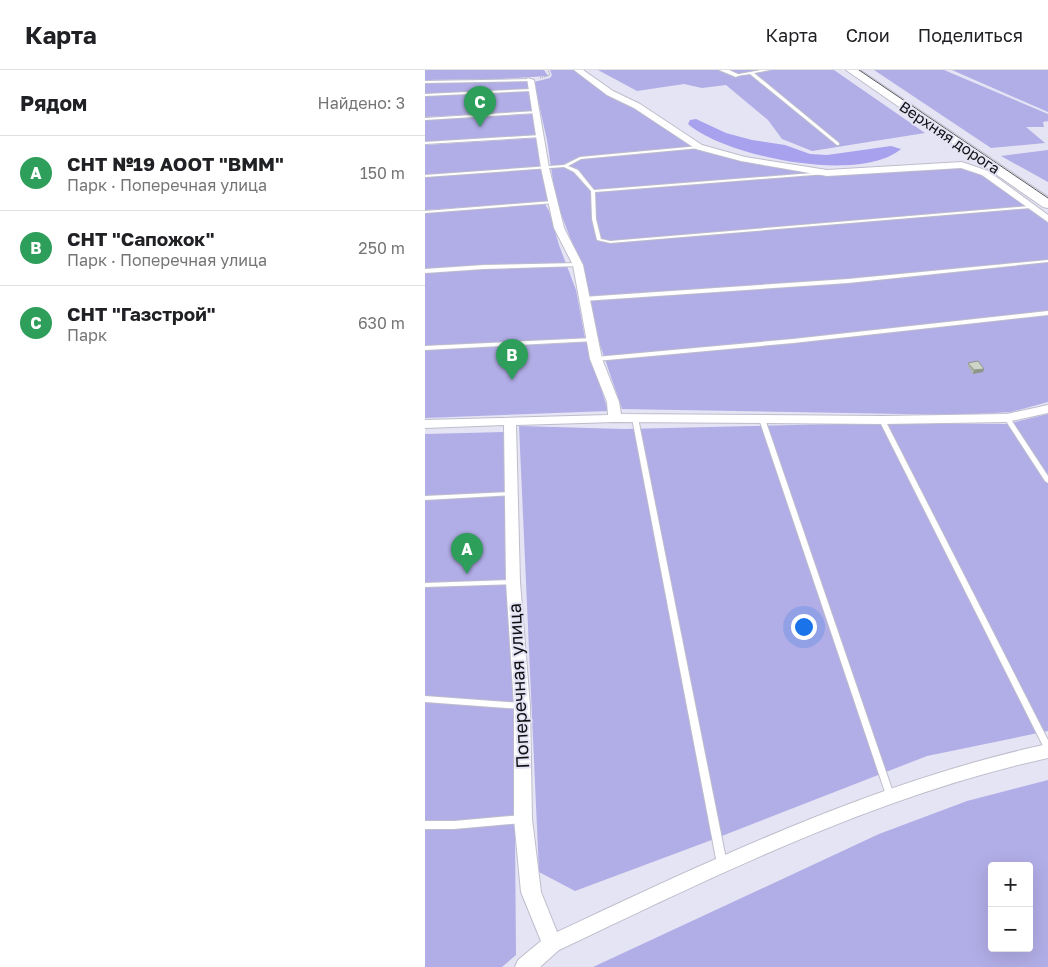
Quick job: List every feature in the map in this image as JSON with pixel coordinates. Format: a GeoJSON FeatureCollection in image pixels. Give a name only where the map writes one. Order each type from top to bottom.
{"type":"FeatureCollection","features":[{"type":"Feature","properties":{"kind":"main road","name":"Верхняя дорога"},"geometry":{"type":"LineString","coordinates":[[853,70],[1048,204]]}},
{"type":"Feature","properties":{"kind":"street"},"geometry":{"type":"LineString","coordinates":[[578,70],[610,93],[637,106],[699,147],[744,159],[827,173],[962,165],[985,173],[1048,219]]}},
{"type":"Feature","properties":{"kind":"street"},"geometry":{"type":"LineString","coordinates":[[723,70],[736,74]]}},
{"type":"Feature","properties":{"kind":"street"},"geometry":{"type":"LineString","coordinates":[[530,85],[541,136],[545,168],[559,228],[577,265],[596,359],[613,402],[615,418]]}},
{"type":"Feature","properties":{"kind":"street"},"geometry":{"type":"LineString","coordinates":[[425,424],[615,418],[883,420],[1007,418],[1048,409]]}},
{"type":"Feature","properties":{"kind":"street","name":"Поперечная улица"},"geometry":{"type":"LineString","coordinates":[[510,422],[513,582],[522,706],[523,819],[531,892],[552,944]]}},
{"type":"Feature","properties":{"kind":"street"},"geometry":{"type":"LineString","coordinates":[[525,967],[552,944],[721,864],[890,795],[1048,749]]}},
{"type":"Feature","properties":{"kind":"lane"},"geometry":{"type":"LineString","coordinates":[[736,74],[768,70]]}},
{"type":"Feature","properties":{"kind":"lane"},"geometry":{"type":"LineString","coordinates":[[751,73],[838,144]]}},
{"type":"Feature","properties":{"kind":"lane"},"geometry":{"type":"LineString","coordinates":[[425,82],[530,85]]}},
{"type":"Feature","properties":{"kind":"lane"},"geometry":{"type":"LineString","coordinates":[[425,96],[530,85]]}},
{"type":"Feature","properties":{"kind":"lane"},"geometry":{"type":"LineString","coordinates":[[425,119],[536,112]]}},
{"type":"Feature","properties":{"kind":"lane"},"geometry":{"type":"LineString","coordinates":[[425,143],[541,136]]}},
{"type":"Feature","properties":{"kind":"lane"},"geometry":{"type":"LineString","coordinates":[[425,176],[565,166],[580,158],[699,147]]}},
{"type":"Feature","properties":{"kind":"lane"},"geometry":{"type":"LineString","coordinates":[[565,166],[576,171],[593,191],[594,219],[599,240],[610,242],[1031,207]]}},
{"type":"Feature","properties":{"kind":"lane"},"geometry":{"type":"LineString","coordinates":[[593,191],[827,173]]}},
{"type":"Feature","properties":{"kind":"lane"},"geometry":{"type":"LineString","coordinates":[[425,212],[553,202]]}},
{"type":"Feature","properties":{"kind":"lane"},"geometry":{"type":"LineString","coordinates":[[583,299],[848,281],[1048,261]]}},
{"type":"Feature","properties":{"kind":"lane"},"geometry":{"type":"LineString","coordinates":[[425,271],[484,267],[577,265]]}},
{"type":"Feature","properties":{"kind":"lane"},"geometry":{"type":"LineString","coordinates":[[596,359],[793,341],[1048,313]]}},
{"type":"Feature","properties":{"kind":"lane"},"geometry":{"type":"LineString","coordinates":[[425,348],[593,340]]}},
{"type":"Feature","properties":{"kind":"lane"},"geometry":{"type":"LineString","coordinates":[[635,418],[721,864]]}},
{"type":"Feature","properties":{"kind":"lane"},"geometry":{"type":"LineString","coordinates":[[1007,418],[1048,481]]}},
{"type":"Feature","properties":{"kind":"lane"},"geometry":{"type":"LineString","coordinates":[[762,419],[890,795]]}},
{"type":"Feature","properties":{"kind":"lane"},"geometry":{"type":"LineString","coordinates":[[883,420],[1048,749]]}},
{"type":"Feature","properties":{"kind":"lane"},"geometry":{"type":"LineString","coordinates":[[425,498],[512,494]]}},
{"type":"Feature","properties":{"kind":"lane"},"geometry":{"type":"LineString","coordinates":[[425,585],[513,582]]}},
{"type":"Feature","properties":{"kind":"lane"},"geometry":{"type":"LineString","coordinates":[[425,699],[522,706]]}},
{"type":"Feature","properties":{"kind":"lane"},"geometry":{"type":"LineString","coordinates":[[425,825],[523,819]]}},
{"type":"Feature","properties":{"kind":"path"},"geometry":{"type":"LineString","coordinates":[[530,85],[548,77],[550,75],[547,70]]}},
{"type":"Feature","properties":{"kind":"shaded area"},"geometry":{"type":"Polygon","coordinates":[[[425,70],[544,70],[548,76],[425,80],[425,70]]]}},
{"type":"Feature","properties":{"kind":"shaded area"},"geometry":{"type":"Polygon","coordinates":[[[550,70],[575,70],[599,89],[639,111],[697,149],[754,164],[833,175],[959,168],[979,173],[1048,223],[1048,402],[1011,412],[961,415],[622,409],[599,342],[583,271],[556,201],[547,140],[534,82],[550,78],[552,75],[550,70]]]}},
{"type":"Feature","properties":{"kind":"shaded area"},"geometry":{"type":"Polygon","coordinates":[[[598,70],[834,70],[925,133],[812,151],[782,139],[768,120],[726,85],[702,88],[684,84],[637,91],[598,70]]]}},
{"type":"Feature","properties":{"kind":"shaded area"},"geometry":{"type":"Polygon","coordinates":[[[874,70],[944,70],[1048,114],[1048,121],[1043,122],[1044,127],[1026,127],[1045,143],[991,148],[874,70]]]}},
{"type":"Feature","properties":{"kind":"shaded area"},"geometry":{"type":"Polygon","coordinates":[[[952,70],[1048,70],[1048,112],[952,70]]]}},
{"type":"Feature","properties":{"kind":"shaded area"},"geometry":{"type":"Polygon","coordinates":[[[528,81],[533,111],[425,117],[425,83],[528,81]]]}},
{"type":"Feature","properties":{"kind":"shaded area"},"geometry":{"type":"Polygon","coordinates":[[[533,114],[538,135],[425,142],[425,120],[533,114]]]}},
{"type":"Feature","properties":{"kind":"shaded area"},"geometry":{"type":"Polygon","coordinates":[[[696,119],[726,133],[752,140],[785,145],[810,154],[827,155],[891,146],[901,149],[882,159],[856,164],[826,165],[793,162],[761,156],[706,136],[688,124],[690,120],[696,119]]]}},
{"type":"Feature","properties":{"kind":"shaded area"},"geometry":{"type":"Polygon","coordinates":[[[538,138],[549,199],[545,202],[425,210],[425,145],[538,138]]]}},
{"type":"Feature","properties":{"kind":"shaded area"},"geometry":{"type":"Polygon","coordinates":[[[1048,150],[1048,182],[1001,156],[1048,150]]]}},
{"type":"Feature","properties":{"kind":"shaded area"},"geometry":{"type":"Polygon","coordinates":[[[545,204],[576,290],[585,338],[425,346],[425,213],[545,204]]]}},
{"type":"Feature","properties":{"kind":"shaded area"},"geometry":{"type":"Polygon","coordinates":[[[587,342],[608,411],[425,418],[425,350],[587,342]]]}},
{"type":"Feature","properties":{"kind":"shaded area"},"geometry":{"type":"Polygon","coordinates":[[[1048,414],[1048,731],[927,756],[575,891],[539,872],[519,426],[624,429],[880,423],[1007,424],[1048,414]]]}},
{"type":"Feature","properties":{"kind":"shaded area"},"geometry":{"type":"Polygon","coordinates":[[[504,432],[514,714],[516,955],[502,967],[425,967],[425,434],[504,432]]]}},
{"type":"Feature","properties":{"kind":"shaded area"},"geometry":{"type":"Polygon","coordinates":[[[1048,780],[1048,967],[593,967],[879,834],[967,801],[1048,780]]]}},
{"type":"Feature","properties":{"kind":"building"},"geometry":{"type":"Polygon","coordinates":[[[978,361],[984,369],[974,370],[968,363],[978,361]]]}},
{"type":"Feature","properties":{"kind":"tram line"},"geometry":{"type":"LineString","coordinates":[[859,70],[1048,198]]}},
{"type":"Feature","properties":{"kind":"place","name":"СНТ \"Газстрой\""},"geometry":{"type":"Point","coordinates":[480,127]}},
{"type":"Feature","properties":{"kind":"place","name":"СНТ \"Сапожок\""},"geometry":{"type":"Point","coordinates":[512,380]}},
{"type":"Feature","properties":{"kind":"place","name":"СНТ №19 АООТ \"ВММ\""},"geometry":{"type":"Point","coordinates":[467,574]}}]}
